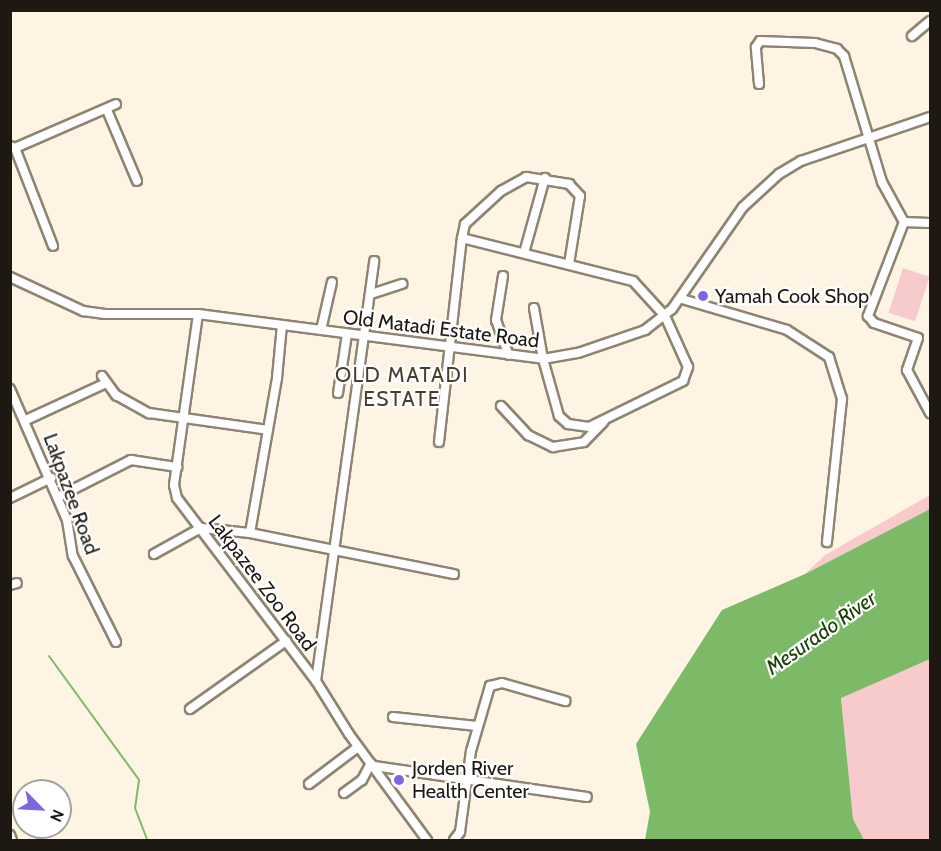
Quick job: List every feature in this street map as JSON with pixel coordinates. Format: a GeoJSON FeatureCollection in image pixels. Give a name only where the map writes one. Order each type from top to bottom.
{"type":"FeatureCollection","features":[{"type":"Feature","properties":{"kind":"street"},"geometry":{"type":"LineString","coordinates":[[912,36],[930,21]]}},
{"type":"Feature","properties":{"kind":"street"},"geometry":{"type":"LineString","coordinates":[[759,84],[756,47],[760,41],[815,43],[837,49],[844,56],[885,191],[904,222]]}},
{"type":"Feature","properties":{"kind":"street"},"geometry":{"type":"LineString","coordinates":[[53,246],[13,147],[116,104]]}},
{"type":"Feature","properties":{"kind":"street"},"geometry":{"type":"LineString","coordinates":[[106,110],[137,181]]}},
{"type":"Feature","properties":{"kind":"street","name":"Old Matadi Estate Road"},"geometry":{"type":"LineString","coordinates":[[10,277],[83,311],[198,314],[543,359],[610,345],[645,330],[665,316],[682,299],[759,189],[801,161],[930,117]]}},
{"type":"Feature","properties":{"kind":"street"},"geometry":{"type":"LineString","coordinates":[[439,442],[452,348],[462,238],[468,218],[501,191],[532,175],[574,186],[580,196],[569,264]]}},
{"type":"Feature","properties":{"kind":"street"},"geometry":{"type":"LineString","coordinates":[[524,253],[545,178]]}},
{"type":"Feature","properties":{"kind":"street"},"geometry":{"type":"LineString","coordinates":[[904,222],[930,223]]}},
{"type":"Feature","properties":{"kind":"street"},"geometry":{"type":"LineString","coordinates":[[904,222],[868,316],[874,322],[918,338],[907,370],[930,413]]}},
{"type":"Feature","properties":{"kind":"street"},"geometry":{"type":"LineString","coordinates":[[462,238],[633,281],[665,316],[687,362],[686,376],[605,419],[580,428],[563,420],[543,359],[534,308]]}},
{"type":"Feature","properties":{"kind":"street"},"geometry":{"type":"LineString","coordinates":[[316,681],[375,261]]}},
{"type":"Feature","properties":{"kind":"street"},"geometry":{"type":"LineString","coordinates":[[503,276],[496,320],[509,355]]}},
{"type":"Feature","properties":{"kind":"street"},"geometry":{"type":"LineString","coordinates":[[321,330],[332,282]]}},
{"type":"Feature","properties":{"kind":"street"},"geometry":{"type":"LineString","coordinates":[[371,294],[402,284]]}},
{"type":"Feature","properties":{"kind":"street"},"geometry":{"type":"LineString","coordinates":[[682,299],[787,330],[829,357],[842,399],[827,542]]}},
{"type":"Feature","properties":{"kind":"street","name":"Lakpazee Zoo Road"},"geometry":{"type":"LineString","coordinates":[[198,314],[186,417],[174,491],[316,681],[358,747],[426,840]]}},
{"type":"Feature","properties":{"kind":"street"},"geometry":{"type":"LineString","coordinates":[[250,533],[268,430],[282,325]]}},
{"type":"Feature","properties":{"kind":"street"},"geometry":{"type":"LineString","coordinates":[[338,393],[347,333]]}},
{"type":"Feature","properties":{"kind":"street"},"geometry":{"type":"LineString","coordinates":[[26,420],[104,380],[139,410],[268,430]]}},
{"type":"Feature","properties":{"kind":"street","name":"Lakpazee Road"},"geometry":{"type":"LineString","coordinates":[[10,389],[26,420],[58,496],[73,556],[116,642]]}},
{"type":"Feature","properties":{"kind":"street"},"geometry":{"type":"LineString","coordinates":[[501,406],[528,435],[553,447],[584,442],[605,419]]}},
{"type":"Feature","properties":{"kind":"street"},"geometry":{"type":"LineString","coordinates":[[58,496],[131,460],[177,467]]}},
{"type":"Feature","properties":{"kind":"street"},"geometry":{"type":"LineString","coordinates":[[10,498],[51,478]]}},
{"type":"Feature","properties":{"kind":"street"},"geometry":{"type":"LineString","coordinates":[[154,554],[201,528],[250,533],[336,548],[454,574]]}},
{"type":"Feature","properties":{"kind":"street"},"geometry":{"type":"LineString","coordinates":[[190,709],[286,641]]}},
{"type":"Feature","properties":{"kind":"street"},"geometry":{"type":"LineString","coordinates":[[454,840],[460,832],[466,780],[477,726],[490,686],[498,683],[565,701]]}},
{"type":"Feature","properties":{"kind":"street"},"geometry":{"type":"LineString","coordinates":[[393,717],[477,726]]}},
{"type":"Feature","properties":{"kind":"street"},"geometry":{"type":"LineString","coordinates":[[309,784],[358,747]]}},
{"type":"Feature","properties":{"kind":"street"},"geometry":{"type":"LineString","coordinates":[[344,793],[362,780],[372,764],[587,797]]}},
{"type":"Feature","properties":{"kind":"street"},"geometry":{"type":"LineString","coordinates":[[10,835],[12,840]]}},
{"type":"Feature","properties":{"kind":"shaded area"},"geometry":{"type":"Polygon","coordinates":[[[903,268],[930,277],[915,321],[888,313],[903,268]]]}},
{"type":"Feature","properties":{"kind":"shaded area"},"geometry":{"type":"Polygon","coordinates":[[[930,495],[930,509],[805,574],[825,555],[930,495]]]}},
{"type":"Feature","properties":{"kind":"shaded area"},"geometry":{"type":"Polygon","coordinates":[[[930,659],[930,840],[864,840],[853,819],[841,697],[930,659]]]}},
{"type":"Feature","properties":{"kind":"water","name":"Mesurado River"},"geometry":{"type":"Polygon","coordinates":[[[930,509],[930,659],[841,698],[853,819],[864,840],[645,840],[650,812],[636,744],[722,610],[805,574],[930,509]]]}},
{"type":"Feature","properties":{"kind":"waterway"},"geometry":{"type":"LineString","coordinates":[[49,656],[139,780],[135,808],[147,840]]}},
{"type":"Feature","properties":{"kind":"place","name":"Yamah Cook Shop"},"geometry":{"type":"Point","coordinates":[703,296]}},
{"type":"Feature","properties":{"kind":"place","name":"Jorden River Health Center"},"geometry":{"type":"Point","coordinates":[399,780]}},
{"type":"Feature","properties":{"kind":"district","name":"OLD MATADI ESTATE"},"geometry":{"type":"Point","coordinates":[402,387]}}]}
